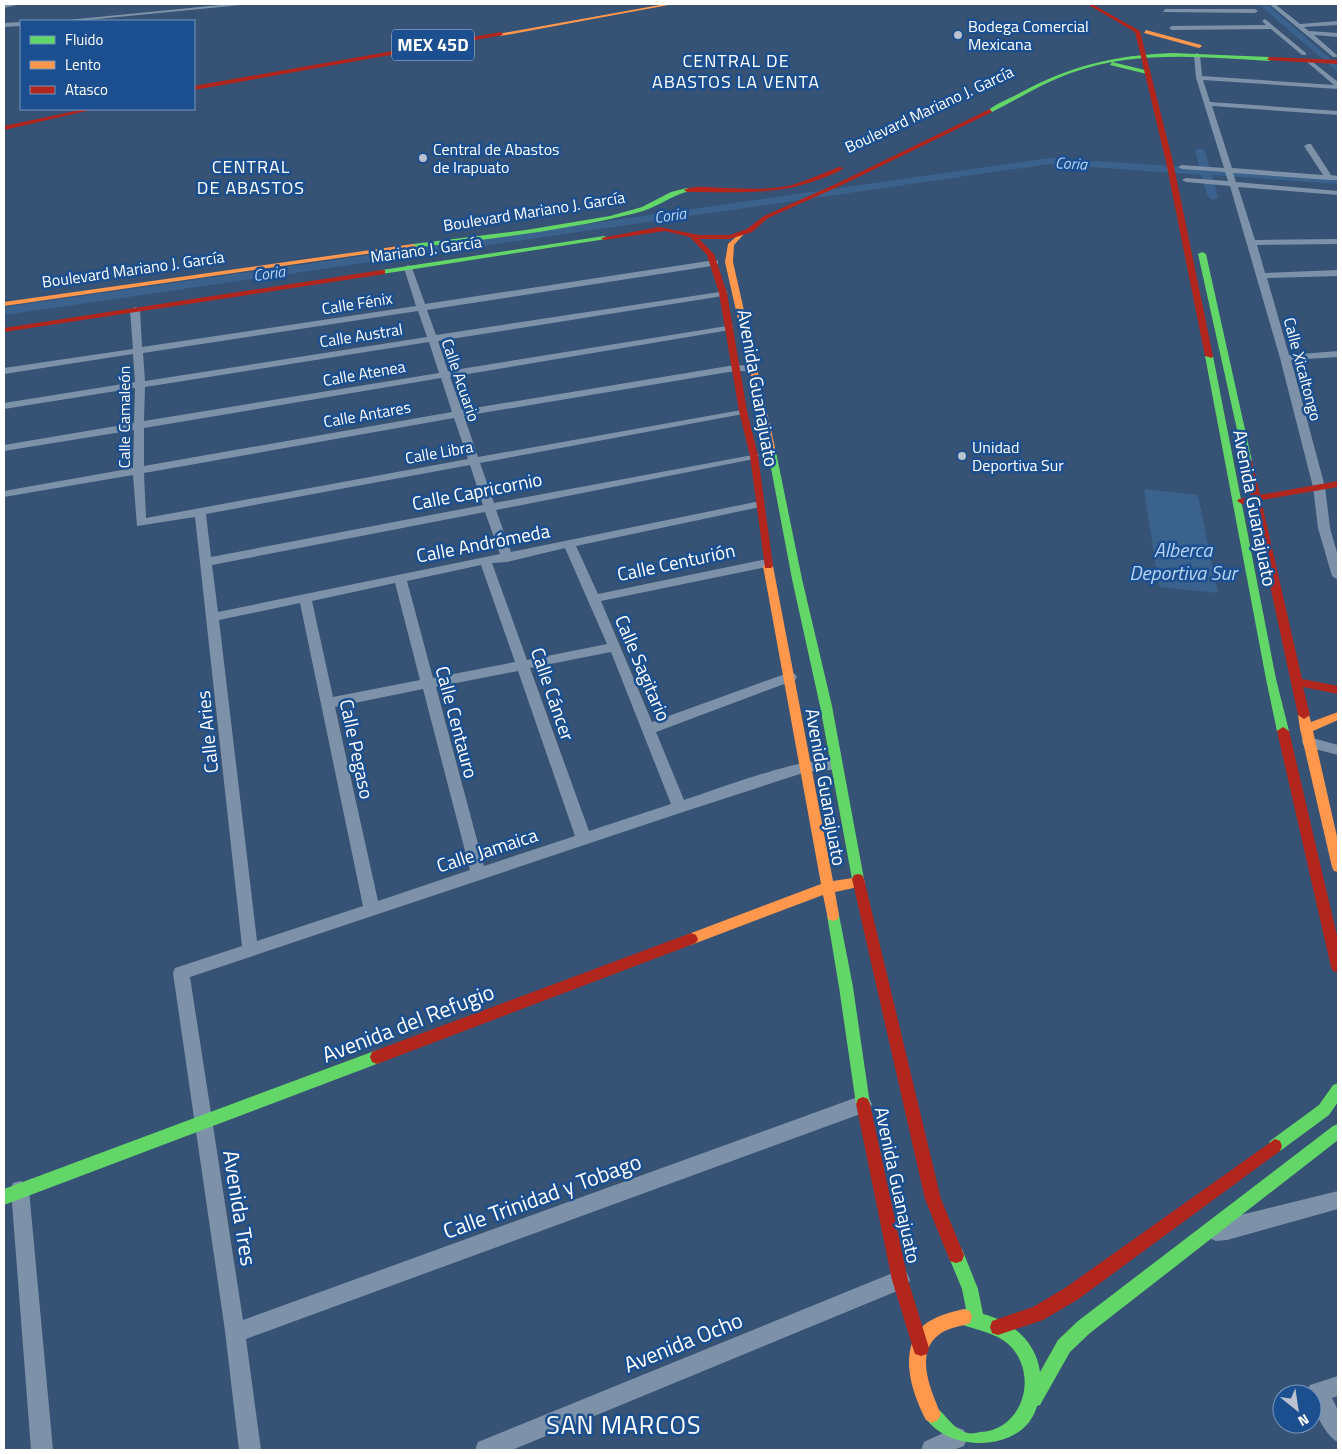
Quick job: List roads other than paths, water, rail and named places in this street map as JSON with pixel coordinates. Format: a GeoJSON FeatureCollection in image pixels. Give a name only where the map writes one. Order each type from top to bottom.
{"type":"FeatureCollection","features":[{"type":"Feature","properties":{"kind":"main road","name":"MEX 45D"},"geometry":{"type":"LineString","coordinates":[[195,79],[623,4]]}},
{"type":"Feature","properties":{"kind":"main road","name":"MEX 45D"},"geometry":{"type":"LineString","coordinates":[[195,88],[672,4]]}},
{"type":"Feature","properties":{"kind":"main road"},"geometry":{"type":"LineString","coordinates":[[566,29],[677,4]]}},
{"type":"Feature","properties":{"kind":"main road"},"geometry":{"type":"LineString","coordinates":[[1089,4],[1142,33],[1173,34],[1207,49]]}},
{"type":"Feature","properties":{"kind":"main road"},"geometry":{"type":"LineString","coordinates":[[1099,4],[1142,33],[1150,54],[1325,58]]}},
{"type":"Feature","properties":{"kind":"main road"},"geometry":{"type":"LineString","coordinates":[[1104,52],[1125,44],[1142,33]]}},
{"type":"Feature","properties":{"kind":"main road","name":"Boulevard Mariano J. García"},"geometry":{"type":"LineString","coordinates":[[840,184],[1044,84],[1091,64],[1150,54],[1207,49],[1325,58]]}},
{"type":"Feature","properties":{"kind":"main road","name":"Boulevard Mariano J. García"},"geometry":{"type":"LineString","coordinates":[[994,95],[1060,66],[1104,52],[1150,54]]}},
{"type":"Feature","properties":{"kind":"main road","name":"Avenida Guanajuato"},"geometry":{"type":"LineString","coordinates":[[1150,54],[1147,72],[1181,176]]}},
{"type":"Feature","properties":{"kind":"main road","name":"Avenida Guanajuato"},"geometry":{"type":"LineString","coordinates":[[1150,54],[1181,176],[1236,502],[1271,679],[1338,967]]}},
{"type":"Feature","properties":{"kind":"main road"},"geometry":{"type":"LineString","coordinates":[[1091,64],[1118,64],[1147,72]]}},
{"type":"Feature","properties":{"kind":"main road"},"geometry":{"type":"LineString","coordinates":[[4,118],[42,110]]}},
{"type":"Feature","properties":{"kind":"main road"},"geometry":{"type":"LineString","coordinates":[[4,128],[87,110]]}},
{"type":"Feature","properties":{"kind":"main road","name":"Boulevard Mariano J. García"},"geometry":{"type":"LineString","coordinates":[[4,304],[566,225],[621,215],[656,218],[660,199],[685,190],[717,188],[738,192],[790,187],[826,175],[852,162]]}},
{"type":"Feature","properties":{"kind":"main road","name":"Mariano J. García"},"geometry":{"type":"LineString","coordinates":[[4,330],[433,264],[656,218],[693,237],[726,237],[741,234],[758,227],[766,213],[801,202],[840,184]]}},
{"type":"Feature","properties":{"kind":"main road"},"geometry":{"type":"LineString","coordinates":[[738,192],[751,196],[760,202],[766,213]]}},
{"type":"Feature","properties":{"kind":"main road","name":"Avenida Guanajuato"},"geometry":{"type":"LineString","coordinates":[[741,234],[731,244],[729,262],[779,480],[818,706],[836,765],[859,882],[933,1199],[970,1289],[976,1318]]}},
{"type":"Feature","properties":{"kind":"main road"},"geometry":{"type":"LineString","coordinates":[[693,237],[712,258]]}},
{"type":"Feature","properties":{"kind":"main road","name":"Avenida Guanajuato"},"geometry":{"type":"LineString","coordinates":[[1199,238],[1338,867]]}},
{"type":"Feature","properties":{"kind":"main road"},"geometry":{"type":"LineString","coordinates":[[433,264],[478,264],[647,241],[680,243],[712,258]]}},
{"type":"Feature","properties":{"kind":"main road","name":"Avenida Guanajuato"},"geometry":{"type":"LineString","coordinates":[[712,258],[723,293],[743,411],[754,456],[767,563],[790,677],[826,888],[846,987],[863,1104],[900,1280],[921,1348]]}},
{"type":"Feature","properties":{"kind":"main road"},"geometry":{"type":"LineString","coordinates":[[1236,502],[1338,484]]}},
{"type":"Feature","properties":{"kind":"main road"},"geometry":{"type":"LineString","coordinates":[[1296,682],[1338,690]]}},
{"type":"Feature","properties":{"kind":"main road"},"geometry":{"type":"LineString","coordinates":[[794,708],[818,706]]}},
{"type":"Feature","properties":{"kind":"main road"},"geometry":{"type":"LineString","coordinates":[[1308,736],[1338,716]]}},
{"type":"Feature","properties":{"kind":"main road","name":"Avenida del Refugio"},"geometry":{"type":"LineString","coordinates":[[12,1194],[826,888],[859,882]]}},
{"type":"Feature","properties":{"kind":"main road"},"geometry":{"type":"LineString","coordinates":[[998,1327],[1037,1314],[1086,1284],[1324,1110],[1338,1090]]}},
{"type":"Feature","properties":{"kind":"main road"},"geometry":{"type":"LineString","coordinates":[[1034,1399],[1031,1371],[1026,1358],[1009,1335],[998,1327],[976,1318],[953,1318],[934,1329],[921,1348],[917,1372],[922,1397],[936,1421],[959,1443],[981,1447],[1008,1446],[1027,1424],[1034,1399],[1064,1346],[1084,1327],[1338,1131]]}},
{"type":"Feature","properties":{"kind":"street"},"geometry":{"type":"LineString","coordinates":[[4,6],[18,4]]}},
{"type":"Feature","properties":{"kind":"street"},"geometry":{"type":"LineString","coordinates":[[71,20],[248,4]]}},
{"type":"Feature","properties":{"kind":"street"},"geometry":{"type":"LineString","coordinates":[[1158,4],[1165,12],[1173,34],[1272,27]]}},
{"type":"Feature","properties":{"kind":"street"},"geometry":{"type":"LineString","coordinates":[[1247,4],[1272,27],[1325,58]]}},
{"type":"Feature","properties":{"kind":"street"},"geometry":{"type":"LineString","coordinates":[[1199,78],[1338,86],[1325,58],[1306,33],[1272,4]]}},
{"type":"Feature","properties":{"kind":"street"},"geometry":{"type":"LineString","coordinates":[[1165,12],[1255,11]]}},
{"type":"Feature","properties":{"kind":"street"},"geometry":{"type":"LineString","coordinates":[[1298,26],[1338,23]]}},
{"type":"Feature","properties":{"kind":"street"},"geometry":{"type":"LineString","coordinates":[[4,25],[20,24]]}},
{"type":"Feature","properties":{"kind":"street"},"geometry":{"type":"LineString","coordinates":[[1306,33],[1338,35]]}},
{"type":"Feature","properties":{"kind":"street","name":"Calle Xicaltongo"},"geometry":{"type":"LineString","coordinates":[[1194,55],[1228,178],[1252,243],[1285,358],[1319,487],[1324,528],[1338,573]]}},
{"type":"Feature","properties":{"kind":"street"},"geometry":{"type":"LineString","coordinates":[[1208,104],[1338,113]]}},
{"type":"Feature","properties":{"kind":"street"},"geometry":{"type":"LineString","coordinates":[[1308,146],[1329,178]]}},
{"type":"Feature","properties":{"kind":"street"},"geometry":{"type":"LineString","coordinates":[[1181,176],[1196,169],[1228,178],[1338,193]]}},
{"type":"Feature","properties":{"kind":"street"},"geometry":{"type":"LineString","coordinates":[[1181,176],[1200,182],[1228,178],[1338,178]]}},
{"type":"Feature","properties":{"kind":"street"},"geometry":{"type":"LineString","coordinates":[[1252,243],[1338,241]]}},
{"type":"Feature","properties":{"kind":"street","name":"Calle Fénix"},"geometry":{"type":"LineString","coordinates":[[4,372],[421,308],[712,258]]}},
{"type":"Feature","properties":{"kind":"street","name":"Calle Acuario"},"geometry":{"type":"LineString","coordinates":[[408,268],[507,558]]}},
{"type":"Feature","properties":{"kind":"street"},"geometry":{"type":"LineString","coordinates":[[1262,276],[1338,273]]}},
{"type":"Feature","properties":{"kind":"street","name":"Calle Austral"},"geometry":{"type":"LineString","coordinates":[[4,406],[140,383],[432,340],[723,293]]}},
{"type":"Feature","properties":{"kind":"street","name":"Calle Camaleón"},"geometry":{"type":"LineString","coordinates":[[135,310],[140,383],[138,471],[140,523]]}},
{"type":"Feature","properties":{"kind":"street","name":"Calle Atenea"},"geometry":{"type":"LineString","coordinates":[[4,448],[730,327]]}},
{"type":"Feature","properties":{"kind":"street"},"geometry":{"type":"LineString","coordinates":[[1285,358],[1338,354]]}},
{"type":"Feature","properties":{"kind":"street","name":"Calle Antares"},"geometry":{"type":"LineString","coordinates":[[4,494],[457,414],[736,368],[752,368]]}},
{"type":"Feature","properties":{"kind":"street","name":"Calle Libra"},"geometry":{"type":"LineString","coordinates":[[140,523],[743,411]]}},
{"type":"Feature","properties":{"kind":"street","name":"Calle Capricornio"},"geometry":{"type":"LineString","coordinates":[[207,562],[754,456]]}},
{"type":"Feature","properties":{"kind":"street","name":"Calle Andrómeda"},"geometry":{"type":"LineString","coordinates":[[212,617],[507,558],[760,504]]}},
{"type":"Feature","properties":{"kind":"street","name":"Calle Aries"},"geometry":{"type":"LineString","coordinates":[[200,512],[250,949]]}},
{"type":"Feature","properties":{"kind":"street","name":"Calle Sagitario"},"geometry":{"type":"LineString","coordinates":[[570,545],[615,647],[680,807]]}},
{"type":"Feature","properties":{"kind":"street","name":"Calle Cáncer"},"geometry":{"type":"LineString","coordinates":[[486,562],[584,839]]}},
{"type":"Feature","properties":{"kind":"street","name":"Calle Centurión"},"geometry":{"type":"LineString","coordinates":[[593,599],[767,563]]}},
{"type":"Feature","properties":{"kind":"street","name":"Calle Centauro"},"geometry":{"type":"LineString","coordinates":[[400,579],[479,874]]}},
{"type":"Feature","properties":{"kind":"street","name":"Calle Pegaso"},"geometry":{"type":"LineString","coordinates":[[305,598],[372,909]]}},
{"type":"Feature","properties":{"kind":"street"},"geometry":{"type":"LineString","coordinates":[[328,703],[615,647]]}},
{"type":"Feature","properties":{"kind":"street"},"geometry":{"type":"LineString","coordinates":[[649,729],[790,677]]}},
{"type":"Feature","properties":{"kind":"street"},"geometry":{"type":"LineString","coordinates":[[1308,736],[1338,750]]}},
{"type":"Feature","properties":{"kind":"street","name":"Calle Jamaica"},"geometry":{"type":"LineString","coordinates":[[181,973],[680,807],[806,767],[836,765]]}},
{"type":"Feature","properties":{"kind":"street","name":"Avenida Tres"},"geometry":{"type":"LineString","coordinates":[[181,973],[202,1121],[236,1334],[250,1450]]}},
{"type":"Feature","properties":{"kind":"street","name":"Calle Trinidad y Tobago"},"geometry":{"type":"LineString","coordinates":[[236,1334],[863,1104]]}},
{"type":"Feature","properties":{"kind":"street"},"geometry":{"type":"LineString","coordinates":[[12,1194],[42,1450]]}},
{"type":"Feature","properties":{"kind":"street"},"geometry":{"type":"LineString","coordinates":[[1207,1231],[1227,1230],[1338,1200]]}},
{"type":"Feature","properties":{"kind":"street","name":"Avenida Ocho"},"geometry":{"type":"LineString","coordinates":[[486,1450],[900,1280]]}},
{"type":"Feature","properties":{"kind":"street"},"geometry":{"type":"LineString","coordinates":[[1338,1386],[1317,1392],[1338,1431]]}},
{"type":"Feature","properties":{"kind":"street"},"geometry":{"type":"LineString","coordinates":[[932,1450],[959,1443]]}},
{"type":"Feature","properties":{"kind":"water","name":"Alberca Deportiva Sur"},"geometry":{"type":"Polygon","coordinates":[[[1144,489],[1198,495],[1218,593],[1159,587],[1144,489]]]}},
{"type":"Feature","properties":{"kind":"waterway","name":"Coria"},"geometry":{"type":"LineString","coordinates":[[1262,4],[1338,69]]}},
{"type":"Feature","properties":{"kind":"waterway"},"geometry":{"type":"LineString","coordinates":[[1200,151],[1206,172]]}},
{"type":"Feature","properties":{"kind":"waterway","name":"Coria"},"geometry":{"type":"LineString","coordinates":[[4,311],[1050,161],[1206,172]]}},
{"type":"Feature","properties":{"kind":"waterway","name":"Coria"},"geometry":{"type":"LineString","coordinates":[[1206,172],[1338,181]]}},
{"type":"Feature","properties":{"kind":"waterway"},"geometry":{"type":"LineString","coordinates":[[1206,172],[1213,197]]}},
{"type":"Feature","properties":{"kind":"place","name":"Bodega Comercial Mexicana"},"geometry":{"type":"Point","coordinates":[958,35]}},
{"type":"Feature","properties":{"kind":"place","name":"Central de Abastos de Irapuato"},"geometry":{"type":"Point","coordinates":[423,158]}},
{"type":"Feature","properties":{"kind":"place","name":"Unidad Deportiva Sur"},"geometry":{"type":"Point","coordinates":[962,456]}},
{"type":"Feature","properties":{"kind":"district","name":"CENTRAL DE ABASTOS LA VENTA"},"geometry":{"type":"Point","coordinates":[736,71]}},
{"type":"Feature","properties":{"kind":"district","name":"CENTRAL DE ABASTOS"},"geometry":{"type":"Point","coordinates":[251,177]}},
{"type":"Feature","properties":{"kind":"district","name":"SAN MARCOS"},"geometry":{"type":"Point","coordinates":[624,1425]}}]}
